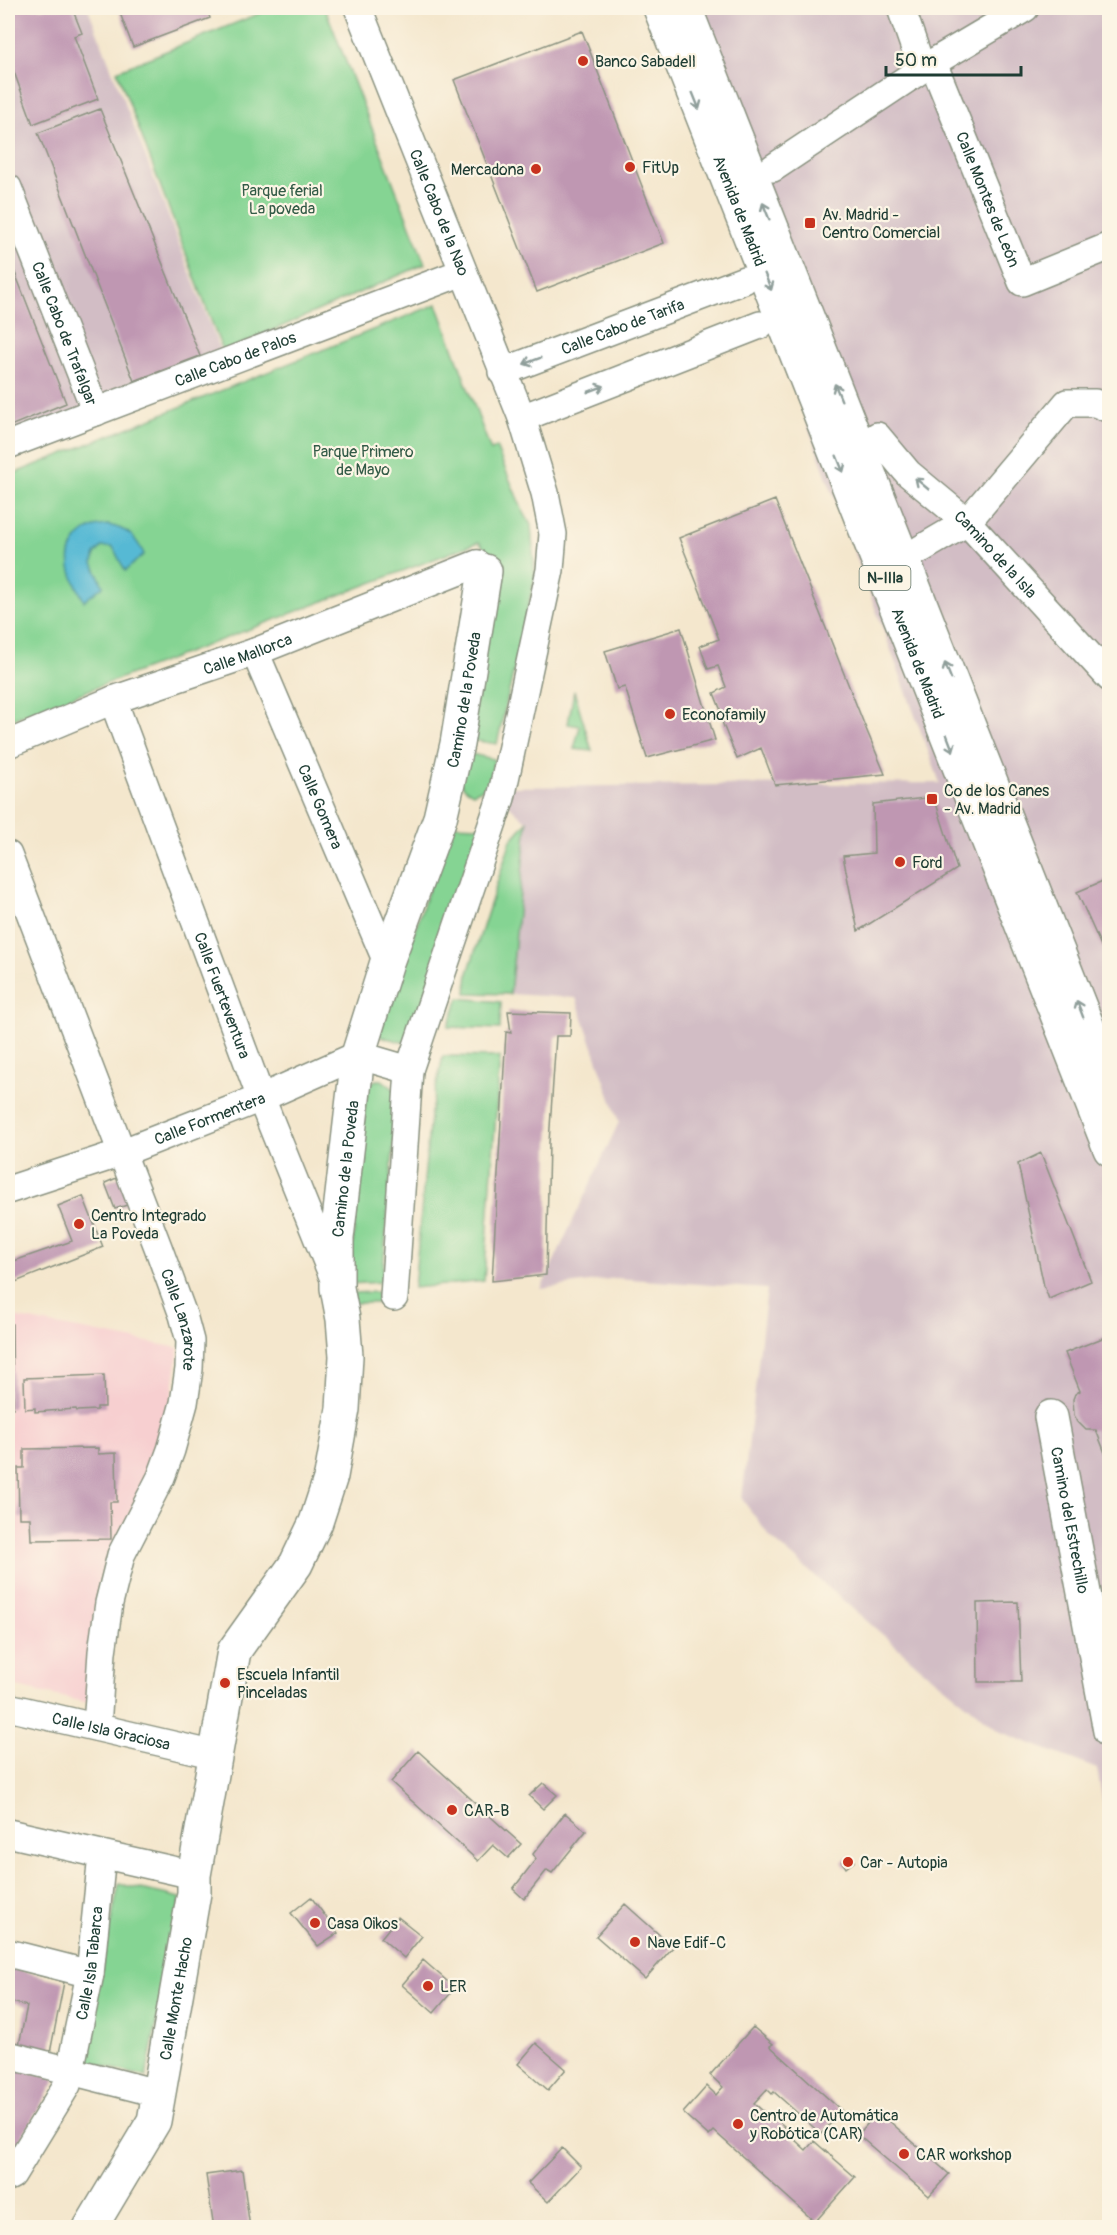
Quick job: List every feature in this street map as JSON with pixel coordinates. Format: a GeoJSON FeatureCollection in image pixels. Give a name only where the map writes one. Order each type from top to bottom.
{"type":"FeatureCollection","features":[{"type":"Feature","properties":{"kind":"main road","name":"Avenida de Madrid"},"geometry":{"type":"LineString","coordinates":[[660,8],[1110,1149]]}},
{"type":"Feature","properties":{"kind":"main road","name":"Avenida de Madrid"},"geometry":{"type":"LineString","coordinates":[[686,8],[1110,1083]]}},
{"type":"Feature","properties":{"kind":"main road","name":"Camino de la Poveda"},"geometry":{"type":"LineString","coordinates":[[216,1755],[234,1651],[296,1564],[316,1522],[331,1476],[343,1409],[346,1356],[344,1319],[337,1288],[337,1238],[358,1055],[387,962],[440,818],[457,744],[485,571]]}},
{"type":"Feature","properties":{"kind":"main road","name":"Camino del Estrechillo"},"geometry":{"type":"LineString","coordinates":[[1051,1416],[1110,1731]]}},
{"type":"Feature","properties":{"kind":"main road","name":"Calle Monte Hacho"},"geometry":{"type":"LineString","coordinates":[[90,2228],[154,2121],[216,1755]]}},
{"type":"Feature","properties":{"kind":"street","name":"Calle Cabo de la Nao"},"geometry":{"type":"LineString","coordinates":[[358,8],[522,418]]}},
{"type":"Feature","properties":{"kind":"street"},"geometry":{"type":"LineString","coordinates":[[900,8],[927,66]]}},
{"type":"Feature","properties":{"kind":"street"},"geometry":{"type":"LineString","coordinates":[[773,168],[927,66],[1025,8]]}},
{"type":"Feature","properties":{"kind":"street","name":"Calle Montes de León"},"geometry":{"type":"LineString","coordinates":[[927,66],[1022,282],[1110,246]]}},
{"type":"Feature","properties":{"kind":"street","name":"Calle Cabo de Trafalgar"},"geometry":{"type":"LineString","coordinates":[[8,188],[96,412]]}},
{"type":"Feature","properties":{"kind":"street","name":"Calle Cabo de Palos"},"geometry":{"type":"LineString","coordinates":[[8,445],[463,272]]}},
{"type":"Feature","properties":{"kind":"street","name":"Calle Cabo de Tarifa"},"geometry":{"type":"LineString","coordinates":[[502,372],[744,280]]}},
{"type":"Feature","properties":{"kind":"street"},"geometry":{"type":"LineString","coordinates":[[394,1297],[409,1070],[501,798],[550,570],[552,534],[545,493],[522,418],[760,325]]}},
{"type":"Feature","properties":{"kind":"street"},"geometry":{"type":"LineString","coordinates":[[921,549],[967,522],[1067,403],[1095,403],[1110,409]]}},
{"type":"Feature","properties":{"kind":"street","name":"Camino de la Isla"},"geometry":{"type":"LineString","coordinates":[[877,436],[908,473],[967,522],[1110,678]]}},
{"type":"Feature","properties":{"kind":"street","name":"Calle Mallorca"},"geometry":{"type":"LineString","coordinates":[[8,744],[113,700],[255,652],[477,564],[485,571]]}},
{"type":"Feature","properties":{"kind":"street","name":"Calle Gomera"},"geometry":{"type":"LineString","coordinates":[[255,652],[387,962]]}},
{"type":"Feature","properties":{"kind":"street","name":"Calle Fuerteventura"},"geometry":{"type":"LineString","coordinates":[[113,700],[261,1098],[337,1288]]}},
{"type":"Feature","properties":{"kind":"street","name":"Calle Lanzarote"},"geometry":{"type":"LineString","coordinates":[[8,855],[183,1315],[189,1341],[189,1369],[184,1403],[171,1450],[121,1555],[111,1594],[102,1652],[97,1727]]}},
{"type":"Feature","properties":{"kind":"street"},"geometry":{"type":"LineString","coordinates":[[358,1055],[409,1070]]}},
{"type":"Feature","properties":{"kind":"street","name":"Calle Formentera"},"geometry":{"type":"LineString","coordinates":[[8,1190],[121,1153],[261,1098],[358,1055]]}},
{"type":"Feature","properties":{"kind":"street","name":"Calle Isla Graciosa"},"geometry":{"type":"LineString","coordinates":[[8,1707],[216,1755]]}},
{"type":"Feature","properties":{"kind":"street"},"geometry":{"type":"LineString","coordinates":[[8,1833],[194,1875]]}},
{"type":"Feature","properties":{"kind":"street","name":"Calle Isla Tabarca"},"geometry":{"type":"LineString","coordinates":[[8,2177],[12,2175],[67,2085],[90,1974],[102,1854]]}},
{"type":"Feature","properties":{"kind":"street"},"geometry":{"type":"LineString","coordinates":[[8,1953],[90,1974]]}},
{"type":"Feature","properties":{"kind":"street"},"geometry":{"type":"LineString","coordinates":[[8,2055],[157,2093]]}},
{"type":"Feature","properties":{"kind":"shaded area"},"geometry":{"type":"Polygon","coordinates":[[[8,8],[88,8],[225,363],[8,442],[8,8]]]}},
{"type":"Feature","properties":{"kind":"shaded area"},"geometry":{"type":"Polygon","coordinates":[[[653,8],[1109,8],[1109,1836],[1097,1769],[1001,1732],[920,1667],[770,1537],[742,1499],[767,1289],[616,1278],[541,1289],[619,1122],[576,998],[510,994],[527,822],[501,798],[503,787],[940,783],[653,8]]]}},
{"type":"Feature","properties":{"kind":"shaded area"},"geometry":{"type":"Polygon","coordinates":[[[8,1316],[179,1348],[167,1432],[102,1574],[95,1603],[89,1703],[8,1685],[8,1316]]]}},
{"type":"Feature","properties":{"kind":"green space","name":"Parque ferial La poveda"},"geometry":{"type":"Polygon","coordinates":[[[273,8],[325,8],[425,264],[223,352],[117,71],[273,8]]]}},
{"type":"Feature","properties":{"kind":"green space","name":"Parque Primero de Mayo"},"geometry":{"type":"Polygon","coordinates":[[[437,304],[491,451],[496,447],[531,525],[535,577],[497,744],[464,739],[501,568],[479,542],[8,721],[8,476],[437,304]]]}},
{"type":"Feature","properties":{"kind":"green space"},"geometry":{"type":"Polygon","coordinates":[[[574,691],[592,751],[574,749],[580,726],[568,724],[574,691]]]}},
{"type":"Feature","properties":{"kind":"green space"},"geometry":{"type":"Polygon","coordinates":[[[462,752],[494,759],[489,786],[473,793],[463,785],[459,776],[462,752]]]}},
{"type":"Feature","properties":{"kind":"green space"},"geometry":{"type":"Polygon","coordinates":[[[527,822],[510,994],[466,993],[468,973],[511,840],[527,822]]]}},
{"type":"Feature","properties":{"kind":"green space"},"geometry":{"type":"Polygon","coordinates":[[[451,825],[480,826],[410,1044],[378,1036],[451,825]]]}},
{"type":"Feature","properties":{"kind":"green space"},"geometry":{"type":"Polygon","coordinates":[[[459,998],[501,1002],[500,1029],[448,1027],[459,998]]]}},
{"type":"Feature","properties":{"kind":"green space"},"geometry":{"type":"Polygon","coordinates":[[[443,1056],[500,1057],[484,1281],[414,1288],[430,1116],[443,1056]]]}},
{"type":"Feature","properties":{"kind":"green space"},"geometry":{"type":"Polygon","coordinates":[[[376,1080],[382,1080],[398,1092],[382,1282],[349,1284],[367,1085],[376,1080]]]}},
{"type":"Feature","properties":{"kind":"green space"},"geometry":{"type":"Polygon","coordinates":[[[378,1292],[377,1303],[351,1303],[351,1293],[378,1292]]]}},
{"type":"Feature","properties":{"kind":"green space"},"geometry":{"type":"Polygon","coordinates":[[[119,1884],[181,1898],[146,2077],[87,2062],[83,2058],[119,1884]]]}},
{"type":"Feature","properties":{"kind":"water"},"geometry":{"type":"Polygon","coordinates":[[[108,525],[130,534],[144,554],[125,571],[113,547],[102,547],[95,554],[93,563],[103,586],[84,601],[70,570],[70,554],[78,538],[85,532],[95,527],[108,525]]]}},
{"type":"Feature","properties":{"kind":"building"},"geometry":{"type":"Polygon","coordinates":[[[8,8],[72,8],[82,33],[74,36],[98,99],[33,124],[10,61],[8,62],[8,8]]]}},
{"type":"Feature","properties":{"kind":"building"},"geometry":{"type":"Polygon","coordinates":[[[118,8],[206,8],[210,18],[133,47],[118,8]]]}},
{"type":"Feature","properties":{"kind":"building"},"geometry":{"type":"Polygon","coordinates":[[[582,31],[664,243],[537,292],[454,80],[582,31]]]}},
{"type":"Feature","properties":{"kind":"building"},"geometry":{"type":"Polygon","coordinates":[[[100,109],[200,356],[134,381],[38,133],[100,109]]]}},
{"type":"Feature","properties":{"kind":"building"},"geometry":{"type":"Polygon","coordinates":[[[8,255],[66,403],[8,427],[8,255]]]}},
{"type":"Feature","properties":{"kind":"building"},"geometry":{"type":"Polygon","coordinates":[[[775,500],[885,774],[775,785],[761,748],[737,759],[722,722],[725,721],[714,693],[726,687],[718,666],[708,669],[700,646],[719,639],[679,538],[775,500]]]}},
{"type":"Feature","properties":{"kind":"building","name":"Econofamily"},"geometry":{"type":"Polygon","coordinates":[[[681,628],[715,740],[647,758],[625,687],[617,689],[605,651],[681,628]]]}},
{"type":"Feature","properties":{"kind":"building","name":"Ford"},"geometry":{"type":"Polygon","coordinates":[[[934,797],[957,869],[858,931],[843,856],[874,853],[873,804],[934,797]]]}},
{"type":"Feature","properties":{"kind":"building"},"geometry":{"type":"Polygon","coordinates":[[[1110,878],[1110,944],[1102,948],[1077,892],[1110,878]]]}},
{"type":"Feature","properties":{"kind":"building"},"geometry":{"type":"Polygon","coordinates":[[[508,1011],[571,1013],[570,1036],[556,1036],[549,1143],[546,1275],[492,1281],[506,1032],[511,1033],[508,1011]]]}},
{"type":"Feature","properties":{"kind":"building"},"geometry":{"type":"Polygon","coordinates":[[[1041,1153],[1091,1281],[1049,1299],[1044,1286],[1018,1164],[1041,1153]]]}},
{"type":"Feature","properties":{"kind":"building"},"geometry":{"type":"Polygon","coordinates":[[[119,1177],[130,1204],[115,1209],[105,1183],[119,1177]]]}},
{"type":"Feature","properties":{"kind":"building","name":"Centro Integrado La Poveda"},"geometry":{"type":"Polygon","coordinates":[[[83,1196],[103,1247],[8,1285],[8,1263],[72,1241],[58,1206],[83,1196]]]}},
{"type":"Feature","properties":{"kind":"building"},"geometry":{"type":"Polygon","coordinates":[[[8,1324],[12,1324],[13,1408],[8,1408],[8,1324]]]}},
{"type":"Feature","properties":{"kind":"building"},"geometry":{"type":"Polygon","coordinates":[[[1105,1337],[1110,1348],[1109,1463],[1096,1430],[1086,1430],[1074,1415],[1073,1399],[1080,1391],[1065,1353],[1105,1337]]]}},
{"type":"Feature","properties":{"kind":"building"},"geometry":{"type":"Polygon","coordinates":[[[104,1375],[105,1407],[97,1407],[97,1410],[77,1411],[76,1409],[35,1412],[35,1408],[25,1409],[24,1378],[104,1375]]]}},
{"type":"Feature","properties":{"kind":"building"},"geometry":{"type":"Polygon","coordinates":[[[98,1448],[98,1454],[116,1453],[117,1502],[110,1502],[111,1539],[31,1540],[30,1518],[19,1518],[18,1468],[24,1468],[24,1449],[98,1448]]]}},
{"type":"Feature","properties":{"kind":"building"},"geometry":{"type":"Polygon","coordinates":[[[1018,1602],[1021,1682],[978,1682],[977,1603],[1018,1602]]]}},
{"type":"Feature","properties":{"kind":"building","name":"CAR-B"},"geometry":{"type":"Polygon","coordinates":[[[418,1751],[521,1844],[508,1858],[493,1845],[478,1861],[391,1782],[418,1751]]]}},
{"type":"Feature","properties":{"kind":"building"},"geometry":{"type":"Polygon","coordinates":[[[543,1783],[557,1795],[543,1809],[529,1796],[543,1783]]]}},
{"type":"Feature","properties":{"kind":"building"},"geometry":{"type":"Polygon","coordinates":[[[565,1813],[586,1831],[552,1873],[547,1870],[524,1899],[513,1889],[536,1859],[533,1854],[565,1813]]]}},
{"type":"Feature","properties":{"kind":"building","name":"Car - Autopia"},"geometry":{"type":"Polygon","coordinates":[[[850,1856],[855,1861],[846,1868],[842,1862],[850,1856]]]}},
{"type":"Feature","properties":{"kind":"building","name":"Casa Oikos"},"geometry":{"type":"Polygon","coordinates":[[[311,1897],[338,1933],[318,1946],[291,1913],[311,1897]]]}},
{"type":"Feature","properties":{"kind":"building","name":"Nave Edif-C"},"geometry":{"type":"Polygon","coordinates":[[[625,1904],[673,1947],[645,1979],[596,1936],[625,1904]]]}},
{"type":"Feature","properties":{"kind":"building"},"geometry":{"type":"Polygon","coordinates":[[[398,1917],[422,1936],[404,1958],[381,1938],[398,1917]]]}},
{"type":"Feature","properties":{"kind":"building","name":"LER"},"geometry":{"type":"Polygon","coordinates":[[[423,1960],[455,1988],[434,2013],[402,1985],[423,1960]]]}},
{"type":"Feature","properties":{"kind":"building"},"geometry":{"type":"Polygon","coordinates":[[[8,1967],[64,1982],[49,2058],[18,2050],[27,2006],[8,2001],[8,1967]]]}},
{"type":"Feature","properties":{"kind":"building","name":"Centro de Automática y Robótica (CAR)"},"geometry":{"type":"Polygon","coordinates":[[[753,2027],[773,2044],[770,2046],[842,2111],[821,2134],[774,2092],[772,2094],[767,2089],[754,2103],[774,2121],[776,2119],[785,2127],[783,2129],[806,2150],[814,2141],[855,2177],[815,2222],[714,2131],[709,2136],[683,2113],[707,2086],[716,2095],[723,2087],[710,2075],[753,2027]]]}},
{"type":"Feature","properties":{"kind":"building"},"geometry":{"type":"Polygon","coordinates":[[[536,2043],[566,2069],[548,2090],[518,2064],[536,2043]]]}},
{"type":"Feature","properties":{"kind":"building"},"geometry":{"type":"Polygon","coordinates":[[[8,2066],[56,2079],[8,2160],[8,2112],[10,2107],[8,2107],[8,2066]]]}},
{"type":"Feature","properties":{"kind":"building","name":"CAR workshop"},"geometry":{"type":"Polygon","coordinates":[[[878,2111],[949,2174],[929,2196],[858,2135],[878,2111]]]}},
{"type":"Feature","properties":{"kind":"building"},"geometry":{"type":"Polygon","coordinates":[[[562,2148],[581,2167],[548,2202],[528,2183],[562,2148]]]}},
{"type":"Feature","properties":{"kind":"building"},"geometry":{"type":"Polygon","coordinates":[[[242,2170],[250,2228],[214,2228],[206,2175],[242,2170]]]}},
{"type":"Feature","properties":{"kind":"place","name":"Banco Sabadell"},"geometry":{"type":"Point","coordinates":[583,61]}},
{"type":"Feature","properties":{"kind":"place","name":"FitUp"},"geometry":{"type":"Point","coordinates":[630,167]}},
{"type":"Feature","properties":{"kind":"place","name":"Mercadona"},"geometry":{"type":"Point","coordinates":[536,169]}},
{"type":"Feature","properties":{"kind":"place","name":"Av. Madrid - Centro Comercial"},"geometry":{"type":"Point","coordinates":[810,223]}},
{"type":"Feature","properties":{"kind":"place","name":"Econofamily"},"geometry":{"type":"Point","coordinates":[670,714]}},
{"type":"Feature","properties":{"kind":"place","name":"Cº de los Canes - Av. Madrid"},"geometry":{"type":"Point","coordinates":[932,799]}},
{"type":"Feature","properties":{"kind":"place","name":"Ford"},"geometry":{"type":"Point","coordinates":[900,862]}},
{"type":"Feature","properties":{"kind":"place","name":"Centro Integrado La Poveda"},"geometry":{"type":"Point","coordinates":[79,1224]}},
{"type":"Feature","properties":{"kind":"place","name":"Escuela Infantil Pinceladas"},"geometry":{"type":"Point","coordinates":[225,1683]}},
{"type":"Feature","properties":{"kind":"place","name":"CAR-B"},"geometry":{"type":"Point","coordinates":[452,1810]}},
{"type":"Feature","properties":{"kind":"place","name":"Car - Autopia"},"geometry":{"type":"Point","coordinates":[848,1862]}},
{"type":"Feature","properties":{"kind":"place","name":"Casa Oikos"},"geometry":{"type":"Point","coordinates":[315,1923]}},
{"type":"Feature","properties":{"kind":"place","name":"Nave Edif-C"},"geometry":{"type":"Point","coordinates":[635,1942]}},
{"type":"Feature","properties":{"kind":"place","name":"LER"},"geometry":{"type":"Point","coordinates":[428,1986]}},
{"type":"Feature","properties":{"kind":"place","name":"Centro de Automática y Robótica (CAR)"},"geometry":{"type":"Point","coordinates":[738,2124]}},
{"type":"Feature","properties":{"kind":"place","name":"CAR workshop"},"geometry":{"type":"Point","coordinates":[904,2154]}}]}
